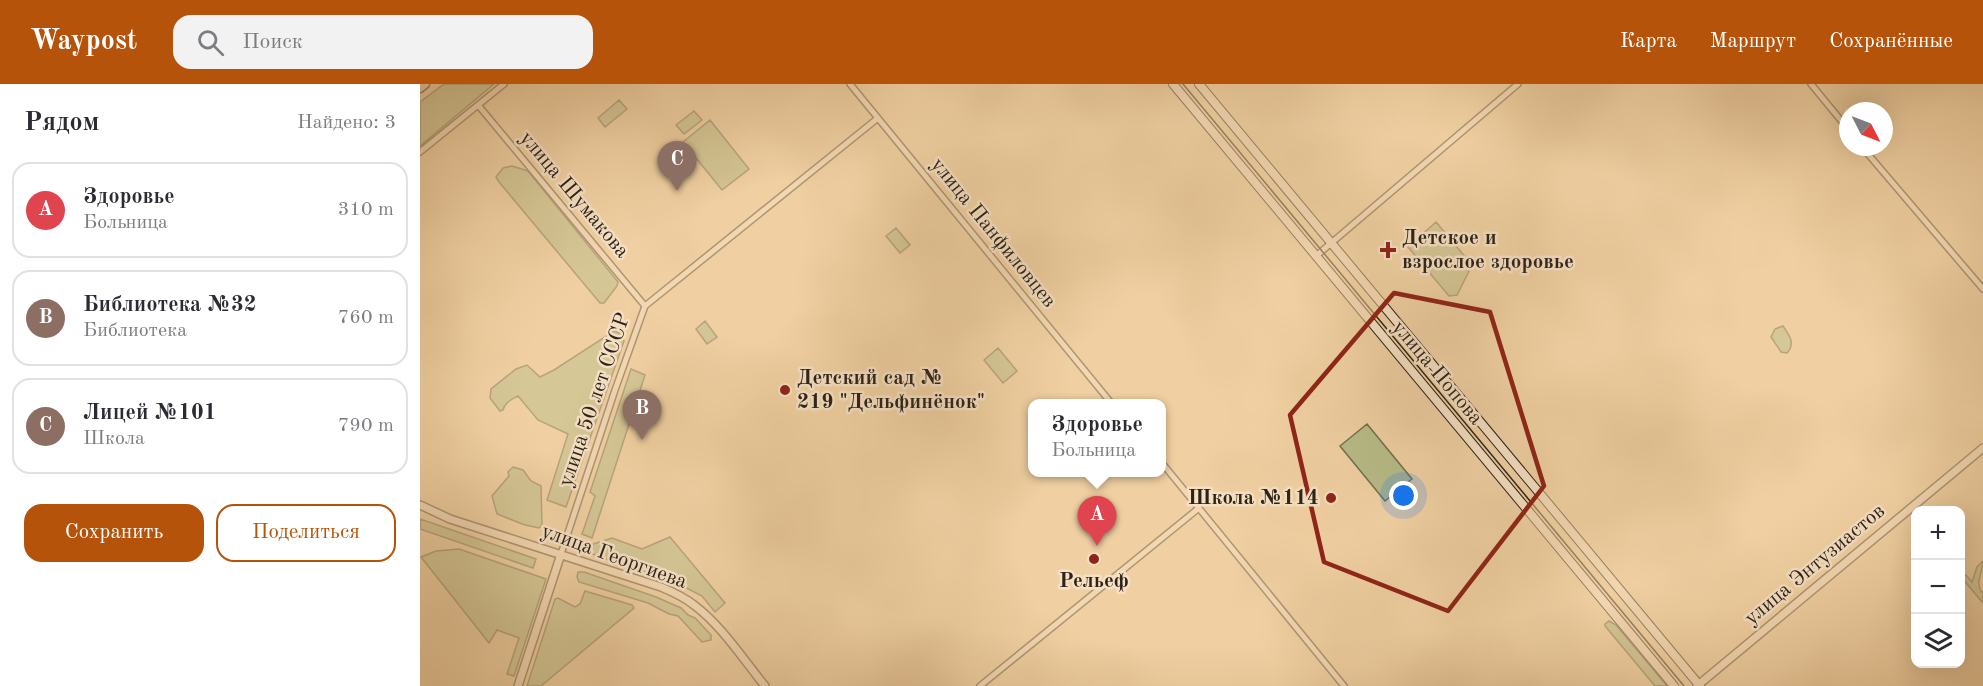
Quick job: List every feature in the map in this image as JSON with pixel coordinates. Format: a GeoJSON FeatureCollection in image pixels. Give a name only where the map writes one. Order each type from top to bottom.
{"type":"FeatureCollection","features":[{"type":"Feature","properties":{"kind":"main road"},"geometry":{"type":"LineString","coordinates":[[420,88],[425,84]]}},
{"type":"Feature","properties":{"kind":"main road","name":"улица Попова"},"geometry":{"type":"LineString","coordinates":[[1173,84],[1674,686]]}},
{"type":"Feature","properties":{"kind":"main road","name":"улица Попова"},"geometry":{"type":"LineString","coordinates":[[1199,84],[1698,686]]}},
{"type":"Feature","properties":{"kind":"street"},"geometry":{"type":"LineString","coordinates":[[420,152],[504,84]]}},
{"type":"Feature","properties":{"kind":"street","name":"улица Панфиловцев"},"geometry":{"type":"LineString","coordinates":[[850,84],[1108,399]]}},
{"type":"Feature","properties":{"kind":"street"},"geometry":{"type":"LineString","coordinates":[[1316,256],[1518,84]]}},
{"type":"Feature","properties":{"kind":"street"},"geometry":{"type":"LineString","coordinates":[[1811,84],[1839,118]]}},
{"type":"Feature","properties":{"kind":"street","name":"улица Шумакова"},"geometry":{"type":"LineString","coordinates":[[478,105],[645,306]]}},
{"type":"Feature","properties":{"kind":"street","name":"улица 50 лет СССР"},"geometry":{"type":"LineString","coordinates":[[518,686],[615,390],[645,306],[878,118]]}},
{"type":"Feature","properties":{"kind":"street"},"geometry":{"type":"LineString","coordinates":[[1871,156],[1983,289]]}},
{"type":"Feature","properties":{"kind":"street","name":"улица Энтузиастов"},"geometry":{"type":"LineString","coordinates":[[1698,686],[1983,448]]}},
{"type":"Feature","properties":{"kind":"street"},"geometry":{"type":"LineString","coordinates":[[1166,469],[1344,686]]}},
{"type":"Feature","properties":{"kind":"street","name":"улица Георгиева"},"geometry":{"type":"LineString","coordinates":[[420,505],[450,519],[661,587],[679,595],[696,606],[716,626],[765,686]]}},
{"type":"Feature","properties":{"kind":"street"},"geometry":{"type":"LineString","coordinates":[[980,686],[1199,508]]}},
{"type":"Feature","properties":{"kind":"highlighted area"},"geometry":{"type":"Polygon","coordinates":[[[1394,293],[1490,312],[1544,486],[1448,611],[1324,562],[1290,415],[1394,293]]]}},
{"type":"Feature","properties":{"kind":"green space"},"geometry":{"type":"Polygon","coordinates":[[[444,84],[494,84],[420,146],[420,102],[444,84]]]}},
{"type":"Feature","properties":{"kind":"green space"},"geometry":{"type":"Polygon","coordinates":[[[619,100],[627,109],[605,127],[598,118],[619,100]]]}},
{"type":"Feature","properties":{"kind":"green space"},"geometry":{"type":"Polygon","coordinates":[[[694,111],[702,120],[684,134],[676,125],[694,111]]]}},
{"type":"Feature","properties":{"kind":"green space"},"geometry":{"type":"Polygon","coordinates":[[[710,120],[749,169],[722,190],[683,142],[710,120]]]}},
{"type":"Feature","properties":{"kind":"green space"},"geometry":{"type":"Polygon","coordinates":[[[512,166],[528,171],[618,282],[604,303],[600,303],[499,182],[496,177],[503,168],[512,166]]]}},
{"type":"Feature","properties":{"kind":"green space"},"geometry":{"type":"Polygon","coordinates":[[[1436,222],[1472,265],[1457,295],[1449,296],[1408,247],[1436,222]]]}},
{"type":"Feature","properties":{"kind":"green space"},"geometry":{"type":"Polygon","coordinates":[[[896,228],[910,245],[900,253],[886,236],[896,228]]]}},
{"type":"Feature","properties":{"kind":"green space"},"geometry":{"type":"Polygon","coordinates":[[[705,321],[717,337],[707,344],[696,329],[705,321]]]}},
{"type":"Feature","properties":{"kind":"green space"},"geometry":{"type":"Polygon","coordinates":[[[1783,326],[1791,342],[1787,353],[1781,352],[1771,337],[1775,329],[1783,326]]]}},
{"type":"Feature","properties":{"kind":"green space"},"geometry":{"type":"Polygon","coordinates":[[[614,331],[622,334],[624,341],[566,507],[547,500],[568,434],[538,420],[518,396],[500,411],[490,398],[491,389],[516,369],[527,365],[540,377],[614,331]]]}},
{"type":"Feature","properties":{"kind":"green space"},"geometry":{"type":"Polygon","coordinates":[[[998,348],[1017,371],[1003,383],[984,360],[998,348]]]}},
{"type":"Feature","properties":{"kind":"green space"},"geometry":{"type":"Polygon","coordinates":[[[631,369],[645,375],[592,538],[582,534],[595,496],[590,492],[631,369]]]}},
{"type":"Feature","properties":{"kind":"green space"},"geometry":{"type":"Polygon","coordinates":[[[1367,424],[1412,479],[1385,501],[1340,446],[1367,424]]]}},
{"type":"Feature","properties":{"kind":"green space"},"geometry":{"type":"Polygon","coordinates":[[[513,467],[523,470],[531,481],[541,486],[542,525],[539,528],[497,514],[492,496],[509,476],[508,472],[513,467]]]}},
{"type":"Feature","properties":{"kind":"green space"},"geometry":{"type":"Polygon","coordinates":[[[420,519],[536,559],[533,568],[420,529],[420,519]]]}},
{"type":"Feature","properties":{"kind":"green space"},"geometry":{"type":"Polygon","coordinates":[[[670,537],[725,603],[715,612],[702,596],[675,582],[589,553],[593,544],[612,538],[642,549],[670,537]]]}},
{"type":"Feature","properties":{"kind":"green space"},"geometry":{"type":"Polygon","coordinates":[[[459,549],[546,579],[514,676],[507,674],[519,638],[497,630],[489,643],[421,557],[436,551],[459,549]]]}},
{"type":"Feature","properties":{"kind":"green space"},"geometry":{"type":"Polygon","coordinates":[[[1983,561],[1979,584],[1981,592],[1983,591],[1983,603],[1965,582],[1966,575],[1972,582],[1977,567],[1983,561]]]}},
{"type":"Feature","properties":{"kind":"green space"},"geometry":{"type":"Polygon","coordinates":[[[578,572],[584,572],[656,597],[681,608],[695,618],[711,635],[711,640],[702,642],[678,616],[648,603],[579,582],[578,572]]]}},
{"type":"Feature","properties":{"kind":"green space"},"geometry":{"type":"Polygon","coordinates":[[[585,591],[632,605],[634,608],[541,686],[527,686],[555,599],[558,598],[575,607],[580,604],[585,591]]]}},
{"type":"Feature","properties":{"kind":"green space"},"geometry":{"type":"Polygon","coordinates":[[[1609,621],[1616,625],[1667,686],[1655,686],[1605,626],[1609,621]]]}},
{"type":"Feature","properties":{"kind":"tram line"},"geometry":{"type":"LineString","coordinates":[[1183,84],[1684,686]]}},
{"type":"Feature","properties":{"kind":"place","name":"Лицей №101"},"geometry":{"type":"Point","coordinates":[677,191]}},
{"type":"Feature","properties":{"kind":"place","name":"Детское и взрослое здоровье"},"geometry":{"type":"Point","coordinates":[1388,250]}},
{"type":"Feature","properties":{"kind":"place","name":"Детский сад № 219 \"Дельфинёнок\""},"geometry":{"type":"Point","coordinates":[785,390]}},
{"type":"Feature","properties":{"kind":"place","name":"Библиотека №32"},"geometry":{"type":"Point","coordinates":[642,440]}},
{"type":"Feature","properties":{"kind":"place","name":"Школа №114"},"geometry":{"type":"Point","coordinates":[1331,498]}},
{"type":"Feature","properties":{"kind":"place","name":"Здоровье"},"geometry":{"type":"Point","coordinates":[1097,546]}},
{"type":"Feature","properties":{"kind":"place","name":"Рельеф"},"geometry":{"type":"Point","coordinates":[1094,559]}}]}
